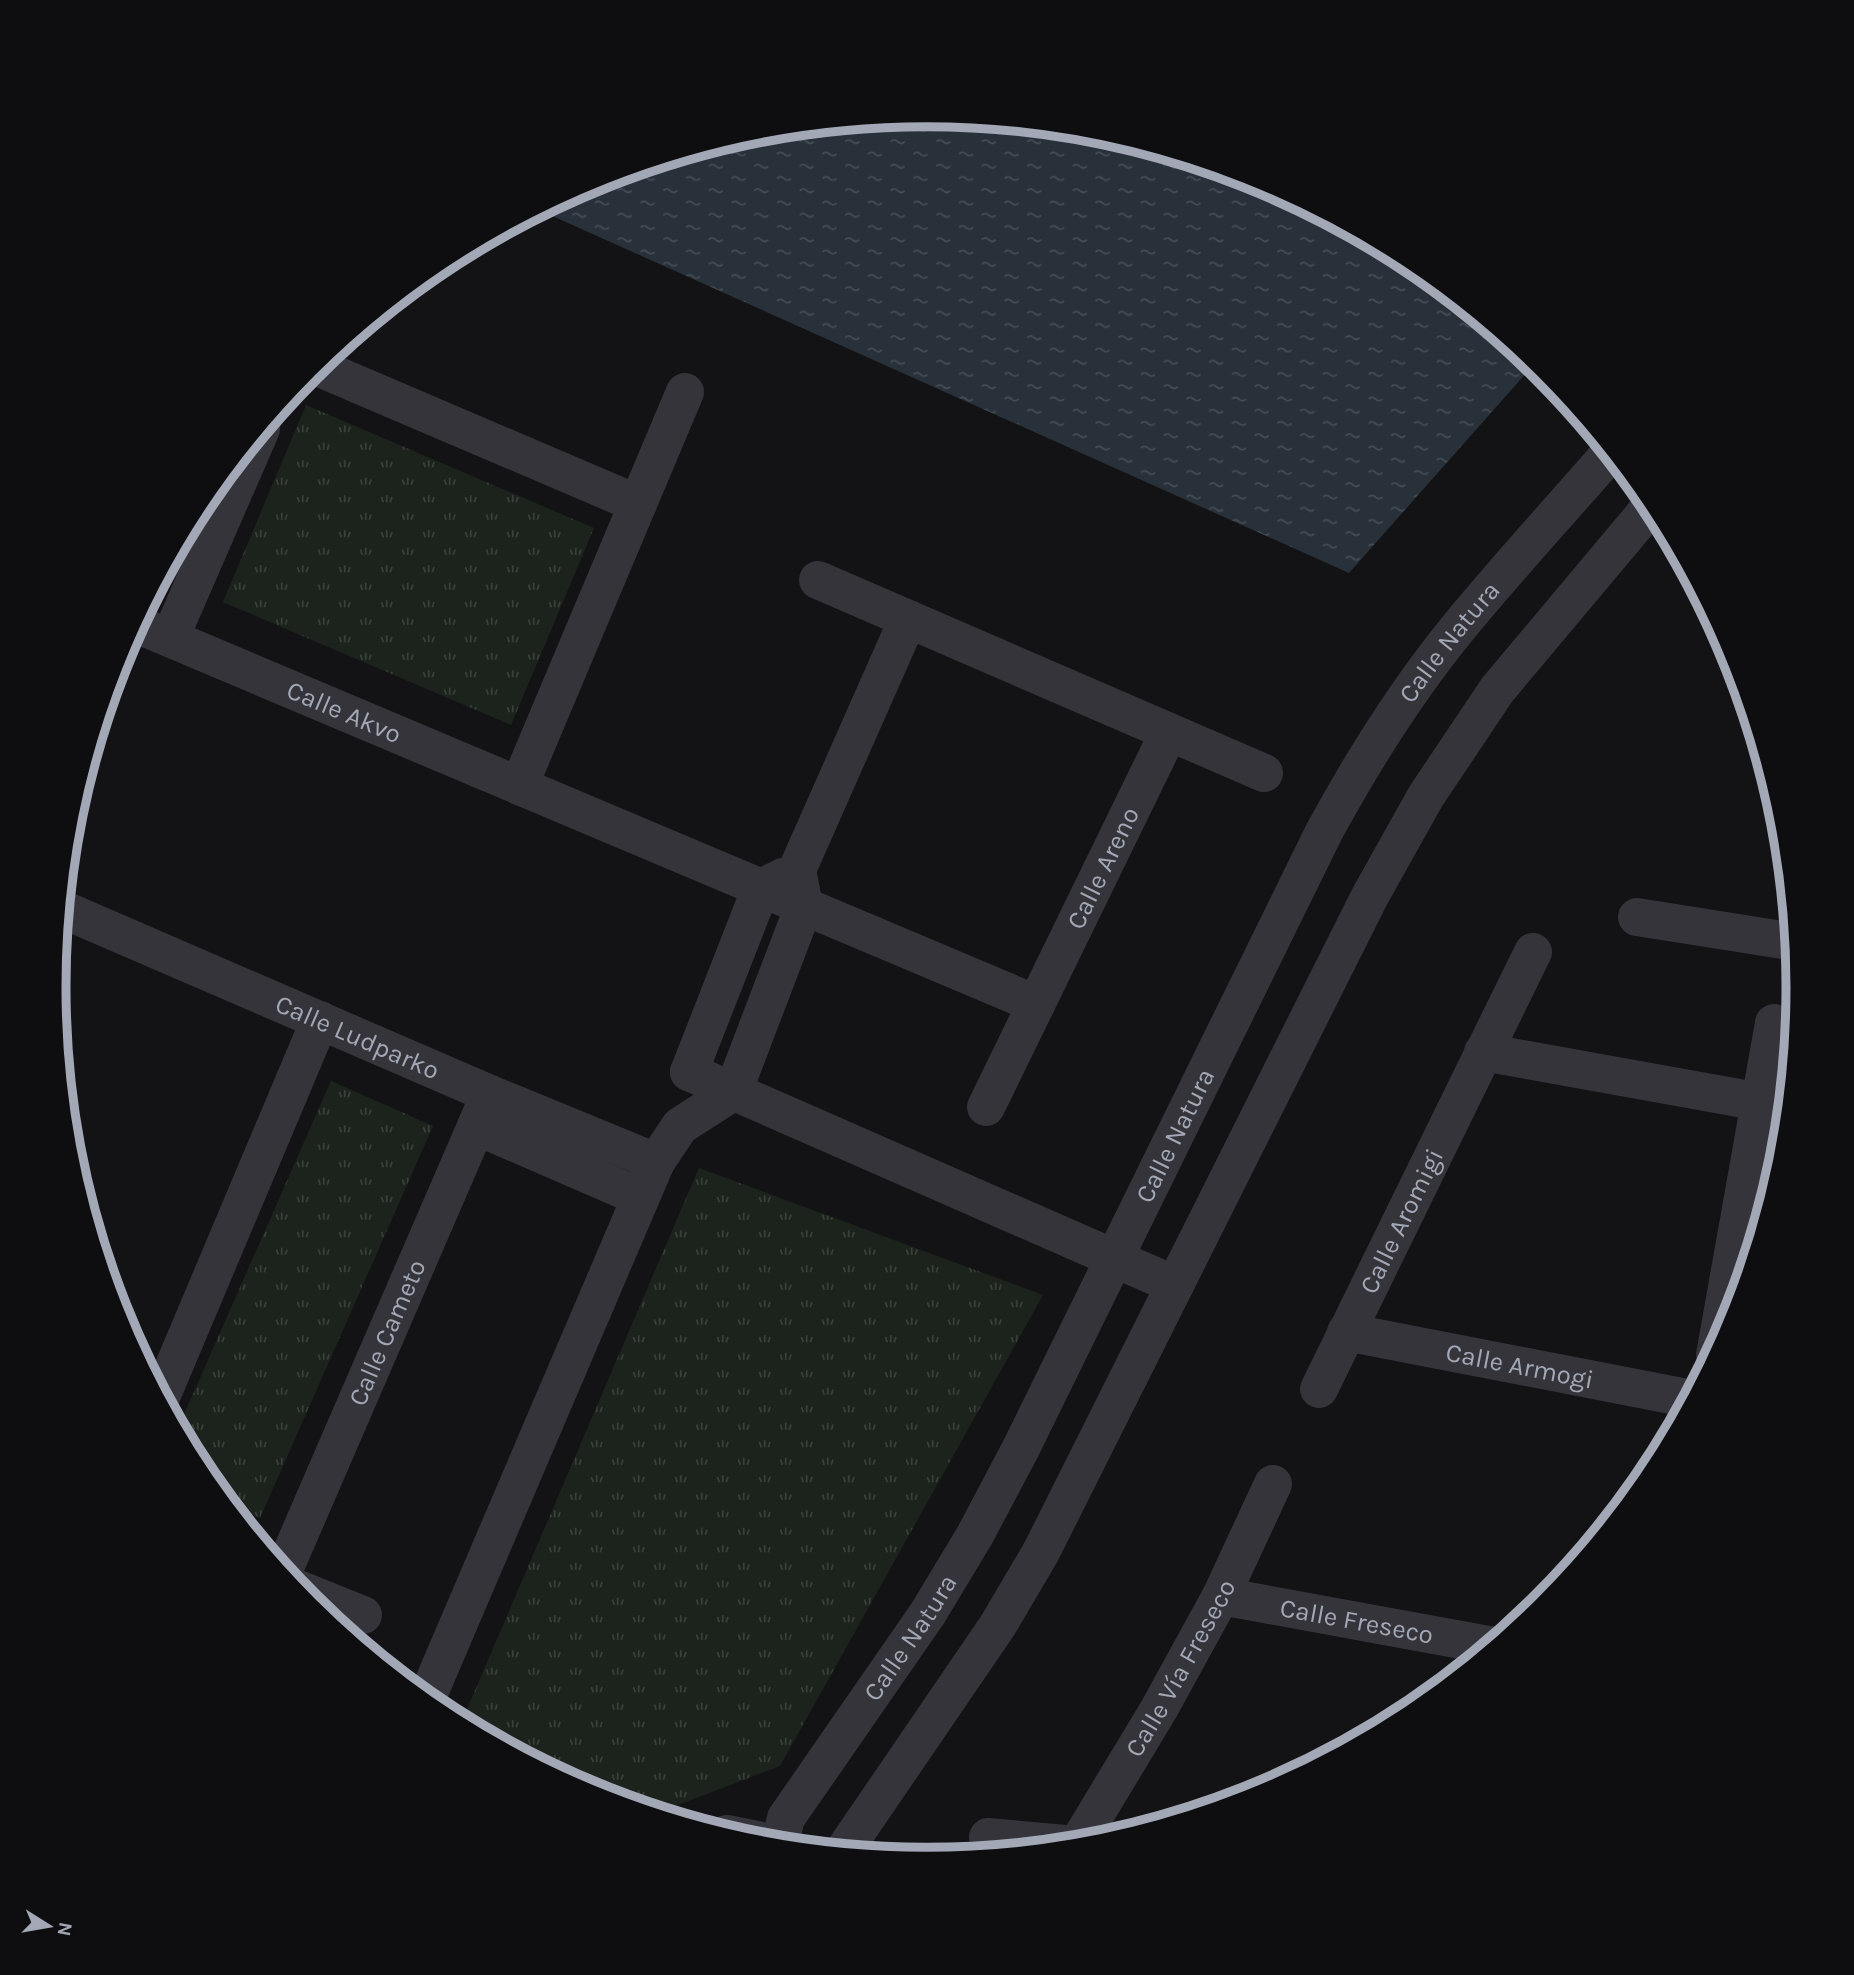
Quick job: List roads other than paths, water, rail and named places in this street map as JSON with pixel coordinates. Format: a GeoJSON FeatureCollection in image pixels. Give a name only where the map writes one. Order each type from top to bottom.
{"type":"FeatureCollection","features":[{"type":"Feature","properties":{"kind":"street"},"geometry":{"type":"LineString","coordinates":[[328,371],[638,503]]}},
{"type":"Feature","properties":{"kind":"street"},"geometry":{"type":"LineString","coordinates":[[519,786],[685,393]]}},
{"type":"Feature","properties":{"kind":"street","name":"Calle Natura"},"geometry":{"type":"LineString","coordinates":[[782,1835],[786,1818],[928,1613],[975,1535],[1020,1450],[1324,832],[1352,781],[1398,710],[1456,630],[1605,458]]}},
{"type":"Feature","properties":{"kind":"street","name":"Calle Akvo"},"geometry":{"type":"LineString","coordinates":[[237,474],[153,631],[761,888]]}},
{"type":"Feature","properties":{"kind":"street"},"geometry":{"type":"LineString","coordinates":[[848,1844],[1004,1614],[1041,1552],[1370,896],[1426,796],[1497,690],[1645,514]]}},
{"type":"Feature","properties":{"kind":"street"},"geometry":{"type":"LineString","coordinates":[[818,580],[1264,773]]}},
{"type":"Feature","properties":{"kind":"street"},"geometry":{"type":"LineString","coordinates":[[430,1690],[656,1161],[680,1126],[718,1102],[804,906],[797,870],[908,619]]}},
{"type":"Feature","properties":{"kind":"street","name":"Calle Areno"},"geometry":{"type":"LineString","coordinates":[[986,1107],[1169,732]]}},
{"type":"Feature","properties":{"kind":"street"},"geometry":{"type":"LineString","coordinates":[[797,870],[761,888],[689,1072],[718,1102],[1115,1258],[1175,1286]]}},
{"type":"Feature","properties":{"kind":"street"},"geometry":{"type":"LineString","coordinates":[[761,888],[1036,1004]]}},
{"type":"Feature","properties":{"kind":"street","name":"Calle Ludparko"},"geometry":{"type":"LineString","coordinates":[[70,912],[320,1020],[640,1197]]}},
{"type":"Feature","properties":{"kind":"street"},"geometry":{"type":"LineString","coordinates":[[1637,917],[1786,941]]}},
{"type":"Feature","properties":{"kind":"street","name":"Calle Aromigi"},"geometry":{"type":"LineString","coordinates":[[1319,1389],[1533,952]]}},
{"type":"Feature","properties":{"kind":"street"},"geometry":{"type":"LineString","coordinates":[[165,1387],[320,1020]]}},
{"type":"Feature","properties":{"kind":"street"},"geometry":{"type":"LineString","coordinates":[[1722,1318],[1774,1023]]}},
{"type":"Feature","properties":{"kind":"street"},"geometry":{"type":"LineString","coordinates":[[1483,1052],[1760,1102]]}},
{"type":"Feature","properties":{"kind":"street","name":"Calle Ludparko"},"geometry":{"type":"LineString","coordinates":[[483,1110],[656,1161]]}},
{"type":"Feature","properties":{"kind":"street","name":"Calle Cameto"},"geometry":{"type":"LineString","coordinates":[[288,1563],[483,1110]]}},
{"type":"Feature","properties":{"kind":"street","name":"Calle Armogi"},"geometry":{"type":"LineString","coordinates":[[1346,1332],[1683,1397]]}},
{"type":"Feature","properties":{"kind":"street","name":"Calle Vía Freseco"},"geometry":{"type":"LineString","coordinates":[[1084,1833],[1159,1709],[1221,1596],[1273,1484]]}},
{"type":"Feature","properties":{"kind":"street","name":"Calle Freseco"},"geometry":{"type":"LineString","coordinates":[[1221,1596],[1482,1644]]}},
{"type":"Feature","properties":{"kind":"street"},"geometry":{"type":"LineString","coordinates":[[321,1598],[363,1615]]}},
{"type":"Feature","properties":{"kind":"street"},"geometry":{"type":"LineString","coordinates":[[988,1837],[1036,1841]]}},
{"type":"Feature","properties":{"kind":"water"},"geometry":{"type":"Polygon","coordinates":[[[927,127],[1039,134],[1150,156],[1204,173],[1308,216],[1405,272],[1451,305],[1527,372],[1349,573],[549,215],[650,173],[704,156],[815,134],[927,127]]]}}]}
